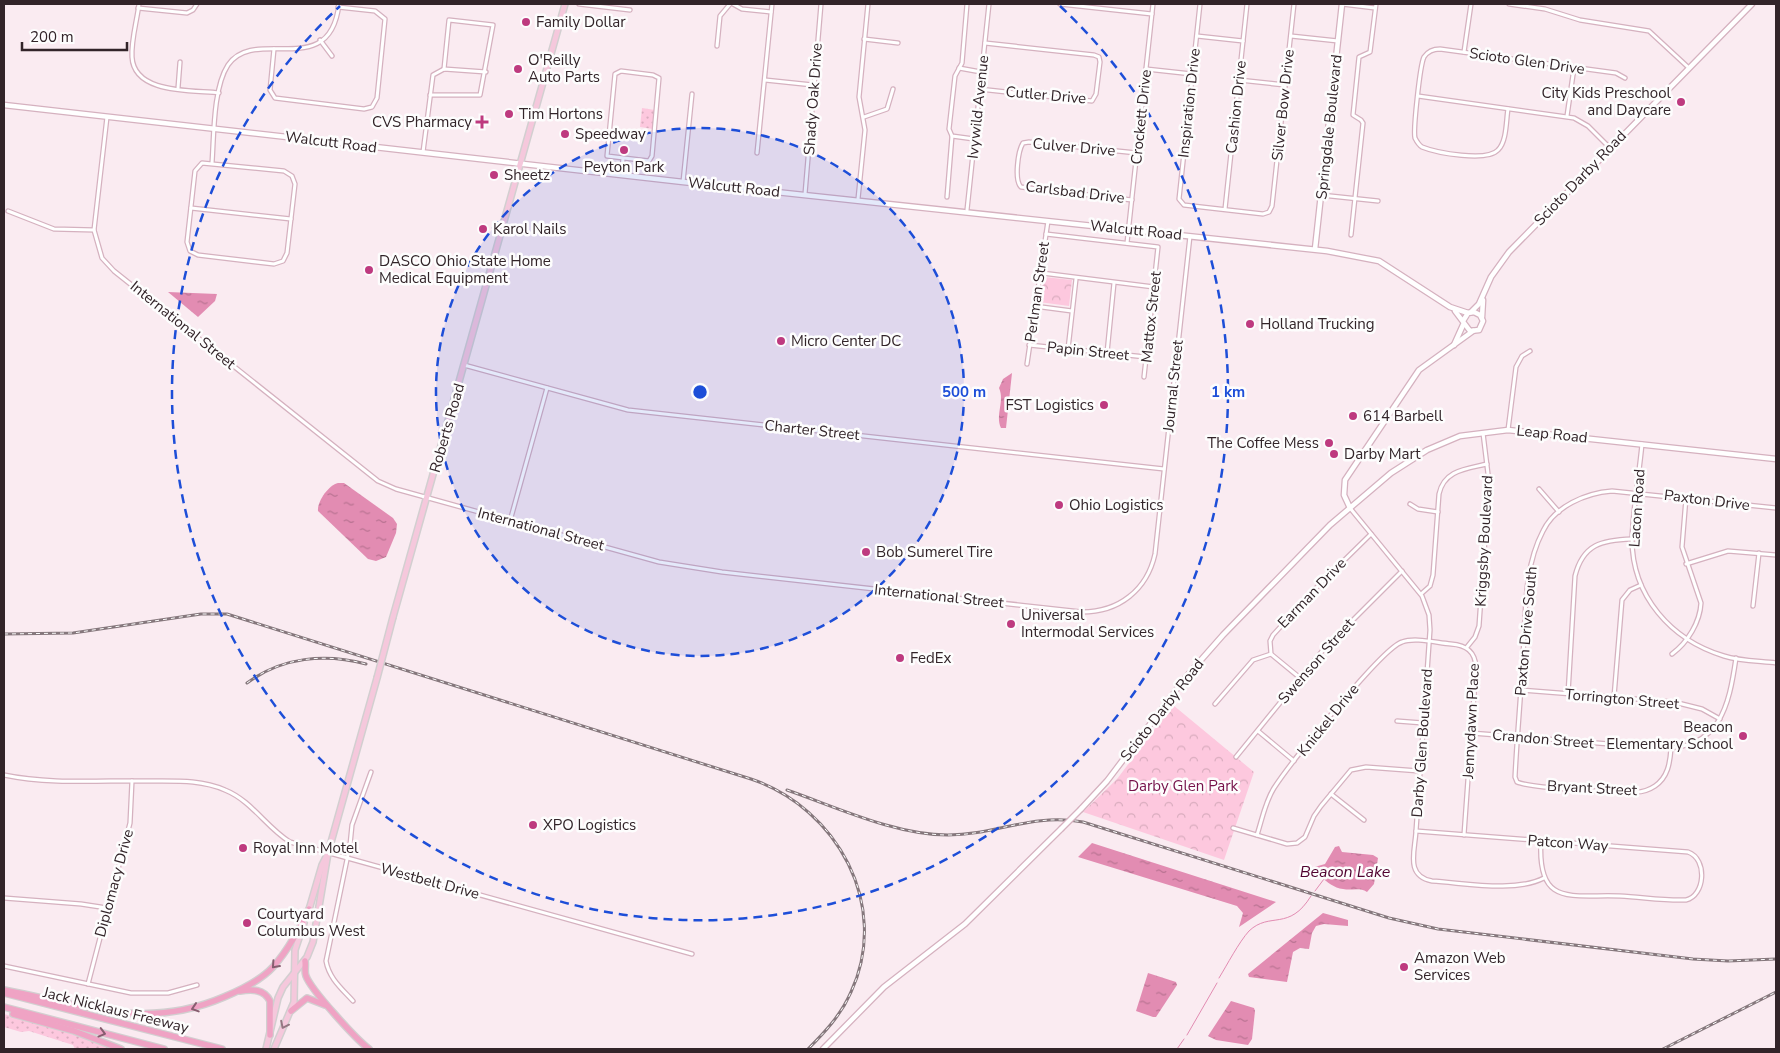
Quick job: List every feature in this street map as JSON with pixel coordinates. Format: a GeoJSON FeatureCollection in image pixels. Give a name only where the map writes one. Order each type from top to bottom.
{"type":"FeatureCollection","features":[{"type":"Feature","properties":{"kind":"highway"},"geometry":{"type":"LineString","coordinates":[[237,992],[272,968],[294,940],[310,909]]}},
{"type":"Feature","properties":{"kind":"highway"},"geometry":{"type":"LineString","coordinates":[[305,961],[305,974],[329,1007],[369,1049]]}},
{"type":"Feature","properties":{"kind":"highway"},"geometry":{"type":"LineString","coordinates":[[4,992],[116,1013],[151,1015],[184,1011],[237,992],[254,990],[268,997],[270,1001],[270,1037]]}},
{"type":"Feature","properties":{"kind":"highway","name":"Jack Nicklaus Freeway"},"geometry":{"type":"LineString","coordinates":[[4,992],[222,1049]]}},
{"type":"Feature","properties":{"kind":"highway"},"geometry":{"type":"LineString","coordinates":[[291,1011],[308,998],[318,1000],[329,1007]]}},
{"type":"Feature","properties":{"kind":"highway"},"geometry":{"type":"LineString","coordinates":[[4,1009],[74,1031],[121,1049]]}},
{"type":"Feature","properties":{"kind":"highway","name":"Jack Nicklaus Freeway"},"geometry":{"type":"LineString","coordinates":[[4,1009],[164,1049]]}},
{"type":"Feature","properties":{"kind":"main road","name":"Roberts Road"},"geometry":{"type":"LineString","coordinates":[[266,1049],[278,998],[305,961],[313,942],[328,853],[565,4]]}},
{"type":"Feature","properties":{"kind":"main road","name":"Roberts Road"},"geometry":{"type":"LineString","coordinates":[[274,1049],[291,1011],[296,993],[295,950],[310,909],[322,865],[328,853]]}},
{"type":"Feature","properties":{"kind":"street"},"geometry":{"type":"LineString","coordinates":[[197,4],[193,10],[187,13],[138,6],[132,54],[137,74],[150,84],[219,93]]}},
{"type":"Feature","properties":{"kind":"street"},"geometry":{"type":"LineString","coordinates":[[579,4],[630,10]]}},
{"type":"Feature","properties":{"kind":"street"},"geometry":{"type":"LineString","coordinates":[[717,46],[720,16],[732,4],[742,9],[772,12]]}},
{"type":"Feature","properties":{"kind":"street"},"geometry":{"type":"LineString","coordinates":[[757,153],[772,4]]}},
{"type":"Feature","properties":{"kind":"street","name":"Shady Oak Drive"},"geometry":{"type":"LineString","coordinates":[[804,194],[812,128],[813,84],[821,4]]}},
{"type":"Feature","properties":{"kind":"street"},"geometry":{"type":"LineString","coordinates":[[858,199],[865,130],[859,97],[868,4]]}},
{"type":"Feature","properties":{"kind":"street"},"geometry":{"type":"LineString","coordinates":[[948,197],[952,136],[949,129],[955,76],[962,63],[967,4]]}},
{"type":"Feature","properties":{"kind":"street","name":"Ivywild Avenue"},"geometry":{"type":"LineString","coordinates":[[966,210],[989,4]]}},
{"type":"Feature","properties":{"kind":"street"},"geometry":{"type":"LineString","coordinates":[[1060,4],[1100,6],[1152,14]]}},
{"type":"Feature","properties":{"kind":"street","name":"Crockett Drive"},"geometry":{"type":"LineString","coordinates":[[1128,243],[1154,4]]}},
{"type":"Feature","properties":{"kind":"street","name":"Inspiration Drive"},"geometry":{"type":"LineString","coordinates":[[1200,4],[1180,193],[1181,202],[1184,205],[1225,209]]}},
{"type":"Feature","properties":{"kind":"street","name":"Cashion Drive"},"geometry":{"type":"LineString","coordinates":[[1225,209],[1247,4]]}},
{"type":"Feature","properties":{"kind":"street","name":"Silver Bow Drive"},"geometry":{"type":"LineString","coordinates":[[1225,209],[1266,214],[1272,206],[1294,4]]}},
{"type":"Feature","properties":{"kind":"street"},"geometry":{"type":"LineString","coordinates":[[1342,4],[1375,8]]}},
{"type":"Feature","properties":{"kind":"street","name":"Springdale Boulevard"},"geometry":{"type":"LineString","coordinates":[[1315,249],[1342,4]]}},
{"type":"Feature","properties":{"kind":"street"},"geometry":{"type":"LineString","coordinates":[[1351,235],[1363,123],[1353,115],[1359,57],[1370,52],[1376,4]]}},
{"type":"Feature","properties":{"kind":"street"},"geometry":{"type":"LineString","coordinates":[[1464,52],[1471,4]]}},
{"type":"Feature","properties":{"kind":"street"},"geometry":{"type":"LineString","coordinates":[[1509,4],[1545,9],[1580,20],[1649,31],[1689,68]]}},
{"type":"Feature","properties":{"kind":"street","name":"Scioto Darby Road"},"geometry":{"type":"LineString","coordinates":[[1469,313],[1476,309],[1502,260],[1752,4]]}},
{"type":"Feature","properties":{"kind":"street"},"geometry":{"type":"LineString","coordinates":[[212,163],[219,93],[224,73],[229,64],[237,57],[255,49],[274,49],[302,49],[320,40],[332,26],[338,6],[378,12],[385,19],[377,98],[372,107],[364,109],[275,98],[270,90],[274,49]]}},
{"type":"Feature","properties":{"kind":"street"},"geometry":{"type":"LineString","coordinates":[[430,95],[480,95],[486,72],[493,25],[449,20],[444,69]]}},
{"type":"Feature","properties":{"kind":"street"},"geometry":{"type":"LineString","coordinates":[[1197,36],[1243,42]]}},
{"type":"Feature","properties":{"kind":"street"},"geometry":{"type":"LineString","coordinates":[[1291,36],[1338,41]]}},
{"type":"Feature","properties":{"kind":"street"},"geometry":{"type":"LineString","coordinates":[[864,39],[898,42]]}},
{"type":"Feature","properties":{"kind":"street"},"geometry":{"type":"LineString","coordinates":[[320,40],[332,56]]}},
{"type":"Feature","properties":{"kind":"street","name":"Cutler Drive"},"geometry":{"type":"LineString","coordinates":[[979,89],[1092,100],[1096,94],[1100,62],[1099,57],[1094,55],[984,43]]}},
{"type":"Feature","properties":{"kind":"street","name":"Scioto Glen Drive"},"geometry":{"type":"LineString","coordinates":[[1418,96],[1423,59],[1428,52],[1438,48],[1616,73],[1625,78]]}},
{"type":"Feature","properties":{"kind":"street"},"geometry":{"type":"LineString","coordinates":[[178,88],[180,62]]}},
{"type":"Feature","properties":{"kind":"street"},"geometry":{"type":"LineString","coordinates":[[1567,116],[1574,67]]}},
{"type":"Feature","properties":{"kind":"street"},"geometry":{"type":"LineString","coordinates":[[959,68],[981,72]]}},
{"type":"Feature","properties":{"kind":"street"},"geometry":{"type":"LineString","coordinates":[[423,152],[432,76],[435,72],[444,69],[486,72]]}},
{"type":"Feature","properties":{"kind":"street"},"geometry":{"type":"LineString","coordinates":[[1146,69],[1192,74]]}},
{"type":"Feature","properties":{"kind":"street"},"geometry":{"type":"LineString","coordinates":[[621,71],[658,76],[651,159],[646,162],[623,159],[607,156],[615,74],[621,71]]}},
{"type":"Feature","properties":{"kind":"street"},"geometry":{"type":"LineString","coordinates":[[765,80],[813,84]]}},
{"type":"Feature","properties":{"kind":"street"},"geometry":{"type":"LineString","coordinates":[[1239,80],[1285,85]]}},
{"type":"Feature","properties":{"kind":"street"},"geometry":{"type":"LineString","coordinates":[[864,117],[887,110],[894,89]]}},
{"type":"Feature","properties":{"kind":"street"},"geometry":{"type":"LineString","coordinates":[[683,182],[692,94]]}},
{"type":"Feature","properties":{"kind":"street"},"geometry":{"type":"LineString","coordinates":[[1508,109],[1503,140],[1499,149],[1491,155],[1481,157],[1428,150],[1418,143],[1414,132],[1418,96],[1567,116],[1588,126],[1610,148]]}},
{"type":"Feature","properties":{"kind":"street","name":"Walcutt Road"},"geometry":{"type":"LineString","coordinates":[[4,105],[683,182],[966,210],[1048,221],[1315,249],[1380,260],[1450,307],[1469,313]]}},
{"type":"Feature","properties":{"kind":"street","name":"International Street"},"geometry":{"type":"LineString","coordinates":[[107,117],[94,230],[100,254],[114,271],[368,474],[390,487],[683,568],[1082,612],[1110,608],[1134,594],[1144,582],[1152,564],[1157,536]]}},
{"type":"Feature","properties":{"kind":"street"},"geometry":{"type":"LineString","coordinates":[[952,136],[974,139]]}},
{"type":"Feature","properties":{"kind":"street","name":"Culver Drive"},"geometry":{"type":"LineString","coordinates":[[1018,185],[1021,148],[1026,142],[1137,152]]}},
{"type":"Feature","properties":{"kind":"street"},"geometry":{"type":"LineString","coordinates":[[621,174],[623,159]]}},
{"type":"Feature","properties":{"kind":"street"},"geometry":{"type":"LineString","coordinates":[[212,163],[284,171],[292,176],[295,184],[287,253],[283,261],[274,264],[198,255],[190,251],[187,242],[195,171],[199,165],[212,163]]}},
{"type":"Feature","properties":{"kind":"street","name":"Carlsbad Drive"},"geometry":{"type":"LineString","coordinates":[[1018,185],[1024,188],[1132,200]]}},
{"type":"Feature","properties":{"kind":"street"},"geometry":{"type":"LineString","coordinates":[[1322,195],[1378,201]]}},
{"type":"Feature","properties":{"kind":"street"},"geometry":{"type":"LineString","coordinates":[[191,208],[291,219]]}},
{"type":"Feature","properties":{"kind":"street"},"geometry":{"type":"LineString","coordinates":[[8,212],[54,229],[94,230]]}},
{"type":"Feature","properties":{"kind":"street","name":"Perlman Street"},"geometry":{"type":"LineString","coordinates":[[1027,364],[1034,306],[1042,273],[1048,221]]}},
{"type":"Feature","properties":{"kind":"street"},"geometry":{"type":"LineString","coordinates":[[1046,234],[1128,243]]}},
{"type":"Feature","properties":{"kind":"street","name":"Journal Street"},"geometry":{"type":"LineString","coordinates":[[1157,536],[1190,236]]}},
{"type":"Feature","properties":{"kind":"street","name":"Mattox Street"},"geometry":{"type":"LineString","coordinates":[[1128,243],[1157,246],[1144,377]]}},
{"type":"Feature","properties":{"kind":"street"},"geometry":{"type":"LineString","coordinates":[[1042,273],[1076,279],[1154,287]]}},
{"type":"Feature","properties":{"kind":"street"},"geometry":{"type":"LineString","coordinates":[[1068,350],[1076,279]]}},
{"type":"Feature","properties":{"kind":"street"},"geometry":{"type":"LineString","coordinates":[[1107,353],[1114,283]]}},
{"type":"Feature","properties":{"kind":"street","name":"Scioto Darby Road"},"geometry":{"type":"LineString","coordinates":[[1482,318],[1483,296]]}},
{"type":"Feature","properties":{"kind":"street"},"geometry":{"type":"LineString","coordinates":[[1034,306],[1072,311]]}},
{"type":"Feature","properties":{"kind":"street","name":"Walcutt Road"},"geometry":{"type":"LineString","coordinates":[[1450,307],[1463,323]]}},
{"type":"Feature","properties":{"kind":"street"},"geometry":{"type":"LineString","coordinates":[[1350,508],[1346,501],[1344,486],[1354,465],[1419,370],[1481,328],[1482,318],[1477,313],[1469,313],[1453,346]]}},
{"type":"Feature","properties":{"kind":"street"},"geometry":{"type":"LineString","coordinates":[[1463,323],[1467,330],[1473,332]]}},
{"type":"Feature","properties":{"kind":"street","name":"Papin Street"},"geometry":{"type":"LineString","coordinates":[[1029,345],[1146,357]]}},
{"type":"Feature","properties":{"kind":"street"},"geometry":{"type":"LineString","coordinates":[[1508,430],[1516,367],[1518,361],[1530,351]]}},
{"type":"Feature","properties":{"kind":"street","name":"Charter Street"},"geometry":{"type":"LineString","coordinates":[[464,365],[636,411],[1164,469]]}},
{"type":"Feature","properties":{"kind":"street"},"geometry":{"type":"LineString","coordinates":[[510,521],[547,388]]}},
{"type":"Feature","properties":{"kind":"street","name":"Leap Road"},"geometry":{"type":"LineString","coordinates":[[1350,508],[1416,456],[1450,440],[1483,432],[1508,430],[1776,459]]}},
{"type":"Feature","properties":{"kind":"street","name":"Kriggsby Boulevard"},"geometry":{"type":"LineString","coordinates":[[1467,648],[1475,637],[1478,626],[1489,482],[1483,432]]}},
{"type":"Feature","properties":{"kind":"street","name":"Lacon Road"},"geometry":{"type":"LineString","coordinates":[[1642,444],[1632,540],[1634,562],[1641,585],[1661,617],[1686,640],[1700,648],[1736,658],[1776,663]]}},
{"type":"Feature","properties":{"kind":"street"},"geometry":{"type":"LineString","coordinates":[[1421,594],[1430,586],[1433,575],[1441,488],[1449,475],[1487,464]]}},
{"type":"Feature","properties":{"kind":"street"},"geometry":{"type":"LineString","coordinates":[[1539,489],[1559,512]]}},
{"type":"Feature","properties":{"kind":"street","name":"Paxton Drive South"},"geometry":{"type":"LineString","coordinates":[[1517,782],[1515,777],[1529,567],[1543,530],[1559,512],[1570,504],[1598,492],[1637,492]]}},
{"type":"Feature","properties":{"kind":"street","name":"Paxton Drive"},"geometry":{"type":"LineString","coordinates":[[1637,492],[1776,508]]}},
{"type":"Feature","properties":{"kind":"street"},"geometry":{"type":"LineString","coordinates":[[1672,654],[1686,640],[1701,610],[1696,589],[1686,564],[1681,539],[1686,498]]}},
{"type":"Feature","properties":{"kind":"street"},"geometry":{"type":"LineString","coordinates":[[1410,504],[1418,509],[1438,512]]}},
{"type":"Feature","properties":{"kind":"street","name":"Scioto Darby Road"},"geometry":{"type":"LineString","coordinates":[[823,1049],[884,987],[966,924],[1081,809],[1124,760],[1204,655],[1330,525],[1350,508]]}},
{"type":"Feature","properties":{"kind":"street","name":"Darby Glen Boulevard"},"geometry":{"type":"LineString","coordinates":[[1350,508],[1421,594],[1429,616],[1429,642],[1412,864],[1416,873],[1423,878],[1516,886],[1534,883],[1544,878]]}},
{"type":"Feature","properties":{"kind":"street","name":"Earman Drive"},"geometry":{"type":"LineString","coordinates":[[1271,654],[1270,641],[1276,630],[1371,534]]}},
{"type":"Feature","properties":{"kind":"street"},"geometry":{"type":"LineString","coordinates":[[1568,694],[1575,576],[1578,564],[1584,554],[1596,544],[1611,540],[1632,540]]}},
{"type":"Feature","properties":{"kind":"street"},"geometry":{"type":"LineString","coordinates":[[1686,564],[1728,552],[1776,555]]}},
{"type":"Feature","properties":{"kind":"street"},"geometry":{"type":"LineString","coordinates":[[1753,606],[1759,553]]}},
{"type":"Feature","properties":{"kind":"street","name":"Swenson Street"},"geometry":{"type":"LineString","coordinates":[[1236,757],[1322,650],[1402,571]]}},
{"type":"Feature","properties":{"kind":"street"},"geometry":{"type":"LineString","coordinates":[[1614,697],[1622,600],[1626,593],[1641,585]]}},
{"type":"Feature","properties":{"kind":"street","name":"Knickel Drive"},"geometry":{"type":"LineString","coordinates":[[1257,835],[1273,789],[1359,682],[1395,645],[1410,640],[1429,642]]}},
{"type":"Feature","properties":{"kind":"street","name":"Jennydawn Place"},"geometry":{"type":"LineString","coordinates":[[1429,642],[1467,648],[1475,657],[1476,666],[1464,834]]}},
{"type":"Feature","properties":{"kind":"street"},"geometry":{"type":"LineString","coordinates":[[1215,704],[1253,660],[1271,654],[1299,677]]}},
{"type":"Feature","properties":{"kind":"street","name":"Crandon Street"},"geometry":{"type":"LineString","coordinates":[[1471,733],[1671,748],[1687,746],[1701,739],[1720,719],[1731,693],[1736,658]]}},
{"type":"Feature","properties":{"kind":"street","name":"Torrington Street"},"geometry":{"type":"LineString","coordinates":[[1521,690],[1682,703],[1702,709],[1720,719]]}},
{"type":"Feature","properties":{"kind":"street"},"geometry":{"type":"LineString","coordinates":[[1397,720],[1423,723]]}},
{"type":"Feature","properties":{"kind":"street"},"geometry":{"type":"LineString","coordinates":[[1258,731],[1294,761]]}},
{"type":"Feature","properties":{"kind":"street","name":"Bryant Street"},"geometry":{"type":"LineString","coordinates":[[1517,782],[1597,790],[1644,791],[1655,786],[1665,774],[1669,766],[1671,748]]}},
{"type":"Feature","properties":{"kind":"street"},"geometry":{"type":"LineString","coordinates":[[1233,828],[1287,844],[1302,840],[1308,832],[1314,816],[1347,774],[1356,768],[1419,771]]}},
{"type":"Feature","properties":{"kind":"street"},"geometry":{"type":"LineString","coordinates":[[352,1001],[328,972],[326,961],[352,825],[371,772]]}},
{"type":"Feature","properties":{"kind":"street","name":"Westbelt Drive"},"geometry":{"type":"LineString","coordinates":[[4,775],[40,779],[198,782],[217,786],[245,802],[286,839],[328,853],[692,954]]}},
{"type":"Feature","properties":{"kind":"street","name":"Diplomacy Drive"},"geometry":{"type":"LineString","coordinates":[[88,984],[130,823],[132,781]]}},
{"type":"Feature","properties":{"kind":"street"},"geometry":{"type":"LineString","coordinates":[[1331,794],[1364,820]]}},
{"type":"Feature","properties":{"kind":"street","name":"Patcon Way"},"geometry":{"type":"LineString","coordinates":[[1416,831],[1688,852],[1696,856],[1700,862],[1701,877],[1697,894],[1686,900],[1630,896],[1573,896],[1556,891],[1544,878]]}},
{"type":"Feature","properties":{"kind":"street"},"geometry":{"type":"LineString","coordinates":[[1541,841],[1540,865],[1544,878]]}},
{"type":"Feature","properties":{"kind":"street"},"geometry":{"type":"LineString","coordinates":[[4,898],[107,908]]}},
{"type":"Feature","properties":{"kind":"street"},"geometry":{"type":"LineString","coordinates":[[4,966],[88,984],[142,993],[168,993],[197,985]]}},
{"type":"Feature","properties":{"kind":"green space"},"geometry":{"type":"Polygon","coordinates":[[[642,108],[655,110],[653,129],[640,127],[642,108]]]}},
{"type":"Feature","properties":{"kind":"green space"},"geometry":{"type":"Polygon","coordinates":[[[1044,277],[1072,280],[1069,306],[1039,302],[1044,277]]]}},
{"type":"Feature","properties":{"kind":"green space","name":"Darby Glen Park"},"geometry":{"type":"Polygon","coordinates":[[[1173,705],[1254,772],[1224,860],[1083,812],[1117,779],[1173,705]]]}},
{"type":"Feature","properties":{"kind":"green space"},"geometry":{"type":"Polygon","coordinates":[[[4,1014],[51,1027],[115,1049],[75,1049],[73,1045],[29,1031],[21,1032],[4,1027],[4,1014]]]}},
{"type":"Feature","properties":{"kind":"water"},"geometry":{"type":"Polygon","coordinates":[[[168,292],[217,294],[215,301],[198,317],[168,292]]]}},
{"type":"Feature","properties":{"kind":"water"},"geometry":{"type":"Polygon","coordinates":[[[1012,373],[1006,428],[1001,428],[999,418],[1001,393],[999,388],[1003,379],[1012,373]]]}},
{"type":"Feature","properties":{"kind":"water"},"geometry":{"type":"Polygon","coordinates":[[[338,483],[344,483],[393,518],[397,524],[396,533],[386,557],[376,561],[368,559],[318,511],[319,503],[324,494],[338,483]]]}},
{"type":"Feature","properties":{"kind":"water"},"geometry":{"type":"Polygon","coordinates":[[[1092,843],[1276,902],[1239,927],[1243,913],[1237,906],[1078,857],[1092,843]]]}},
{"type":"Feature","properties":{"kind":"water","name":"Beacon Lake"},"geometry":{"type":"Polygon","coordinates":[[[1339,846],[1342,852],[1373,855],[1378,858],[1374,884],[1367,892],[1340,888],[1321,877],[1317,878],[1311,868],[1325,864],[1335,847],[1339,846]]]}},
{"type":"Feature","properties":{"kind":"water"},"geometry":{"type":"Polygon","coordinates":[[[1323,913],[1348,920],[1348,926],[1324,924],[1316,926],[1312,933],[1309,949],[1300,948],[1293,952],[1287,982],[1249,977],[1248,974],[1323,913]]]}},
{"type":"Feature","properties":{"kind":"water"},"geometry":{"type":"Polygon","coordinates":[[[1148,973],[1176,982],[1177,985],[1156,1017],[1136,1011],[1148,973]]]}},
{"type":"Feature","properties":{"kind":"water"},"geometry":{"type":"Polygon","coordinates":[[[1231,1001],[1254,1008],[1252,1039],[1248,1045],[1216,1040],[1208,1036],[1231,1001]]]}},
{"type":"Feature","properties":{"kind":"waterway"},"geometry":{"type":"LineString","coordinates":[[1315,891],[1324,879]]}},
{"type":"Feature","properties":{"kind":"waterway"},"geometry":{"type":"LineString","coordinates":[[1219,978],[1237,947],[1249,931],[1264,922],[1287,918],[1295,914],[1311,896]]}},
{"type":"Feature","properties":{"kind":"waterway"},"geometry":{"type":"LineString","coordinates":[[1187,1035],[1217,983]]}},
{"type":"Feature","properties":{"kind":"waterway"},"geometry":{"type":"LineString","coordinates":[[1177,1049],[1184,1039]]}},
{"type":"Feature","properties":{"kind":"railway"},"geometry":{"type":"LineString","coordinates":[[4,634],[73,633],[201,614],[227,614],[751,779],[782,793],[809,812],[831,836],[848,864],[860,894],[864,926],[862,959],[851,992],[837,1016],[808,1049]]}},
{"type":"Feature","properties":{"kind":"railway"},"geometry":{"type":"LineString","coordinates":[[247,683],[260,674],[289,663],[304,660],[320,658],[366,664]]}},
{"type":"Feature","properties":{"kind":"railway"},"geometry":{"type":"LineString","coordinates":[[787,790],[866,819],[928,834],[966,834],[1046,820],[1083,822],[1389,918],[1438,929],[1693,959],[1728,961],[1776,959]]}},
{"type":"Feature","properties":{"kind":"railway"},"geometry":{"type":"LineString","coordinates":[[1663,1049],[1776,992]]}},
{"type":"Feature","properties":{"kind":"place","name":"Family Dollar"},"geometry":{"type":"Point","coordinates":[526,22]}},
{"type":"Feature","properties":{"kind":"place","name":"O'Reilly Auto Parts"},"geometry":{"type":"Point","coordinates":[518,69]}},
{"type":"Feature","properties":{"kind":"place","name":"City Kids Preschool and Daycare"},"geometry":{"type":"Point","coordinates":[1681,102]}},
{"type":"Feature","properties":{"kind":"place","name":"Tim Hortons"},"geometry":{"type":"Point","coordinates":[509,114]}},
{"type":"Feature","properties":{"kind":"place","name":"CVS Pharmacy"},"geometry":{"type":"Point","coordinates":[482,122]}},
{"type":"Feature","properties":{"kind":"place","name":"Speedway"},"geometry":{"type":"Point","coordinates":[565,134]}},
{"type":"Feature","properties":{"kind":"place","name":"Peyton Park"},"geometry":{"type":"Point","coordinates":[624,150]}},
{"type":"Feature","properties":{"kind":"place","name":"Sheetz"},"geometry":{"type":"Point","coordinates":[494,175]}},
{"type":"Feature","properties":{"kind":"place","name":"Karol Nails"},"geometry":{"type":"Point","coordinates":[483,229]}},
{"type":"Feature","properties":{"kind":"place","name":"DASCO Ohio State Home Medical Equipment"},"geometry":{"type":"Point","coordinates":[369,270]}},
{"type":"Feature","properties":{"kind":"place","name":"Holland Trucking"},"geometry":{"type":"Point","coordinates":[1250,324]}},
{"type":"Feature","properties":{"kind":"place","name":"Micro Center DC"},"geometry":{"type":"Point","coordinates":[781,341]}},
{"type":"Feature","properties":{"kind":"place","name":"FST Logistics"},"geometry":{"type":"Point","coordinates":[1104,405]}},
{"type":"Feature","properties":{"kind":"place","name":"614 Barbell"},"geometry":{"type":"Point","coordinates":[1353,416]}},
{"type":"Feature","properties":{"kind":"place","name":"The Coffee Mess"},"geometry":{"type":"Point","coordinates":[1329,443]}},
{"type":"Feature","properties":{"kind":"place","name":"Darby Mart"},"geometry":{"type":"Point","coordinates":[1334,454]}},
{"type":"Feature","properties":{"kind":"place","name":"Ohio Logistics"},"geometry":{"type":"Point","coordinates":[1059,505]}},
{"type":"Feature","properties":{"kind":"place","name":"Bob Sumerel Tire"},"geometry":{"type":"Point","coordinates":[866,552]}},
{"type":"Feature","properties":{"kind":"place","name":"Universal Intermodal Services"},"geometry":{"type":"Point","coordinates":[1011,624]}},
{"type":"Feature","properties":{"kind":"place","name":"FedEx"},"geometry":{"type":"Point","coordinates":[900,658]}},
{"type":"Feature","properties":{"kind":"place","name":"Beacon Elementary School"},"geometry":{"type":"Point","coordinates":[1743,736]}},
{"type":"Feature","properties":{"kind":"place","name":"XPO Logistics"},"geometry":{"type":"Point","coordinates":[533,825]}},
{"type":"Feature","properties":{"kind":"place","name":"Royal Inn Motel"},"geometry":{"type":"Point","coordinates":[243,848]}},
{"type":"Feature","properties":{"kind":"place","name":"Courtyard Columbus West"},"geometry":{"type":"Point","coordinates":[247,923]}},
{"type":"Feature","properties":{"kind":"place","name":"Amazon Web Services"},"geometry":{"type":"Point","coordinates":[1404,967]}}]}
